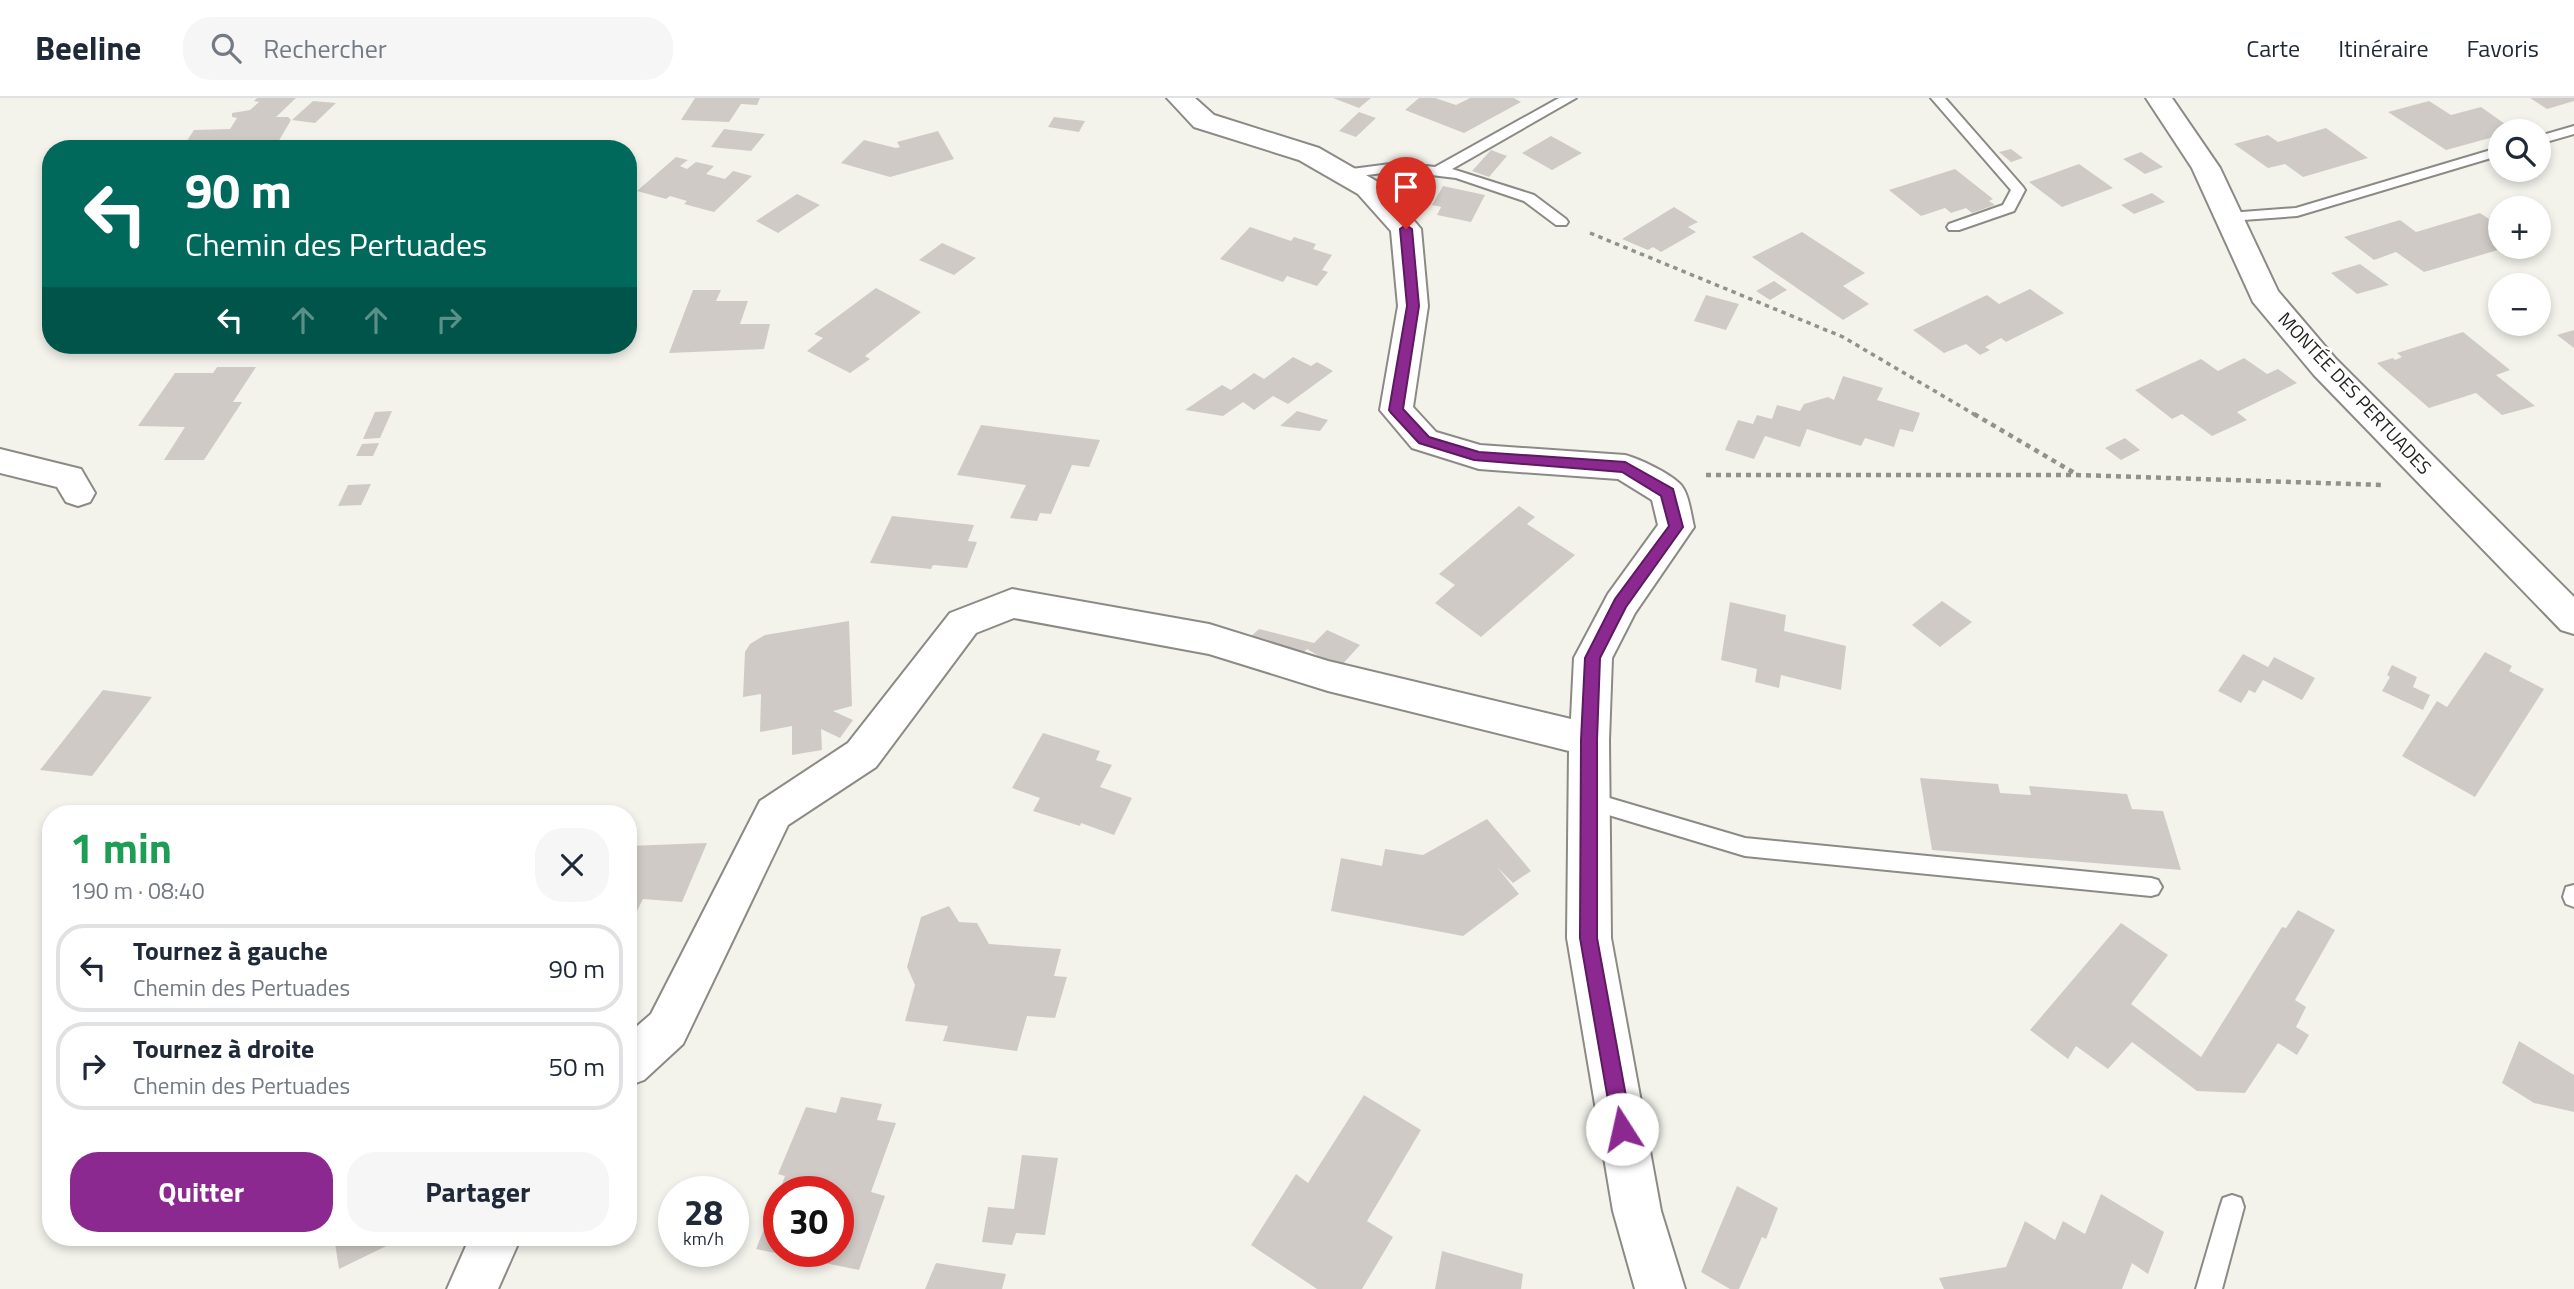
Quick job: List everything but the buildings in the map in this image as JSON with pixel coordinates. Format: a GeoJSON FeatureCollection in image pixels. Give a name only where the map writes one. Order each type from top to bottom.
{"type":"FeatureCollection","features":[{"type":"Feature","properties":{"kind":"street"},"geometry":{"type":"LineString","coordinates":[[1180,98],[1204,121],[1309,154],[1344,174],[1368,188],[1406,229],[1413,306],[1396,410],[1424,440],[1479,457],[1625,467],[1668,493],[1676,527],[1621,604],[1592,658],[1589,740],[1588,938],[1637,1210],[1660,1289]]}},
{"type":"Feature","properties":{"kind":"street","name":"MONTÉE DES PERTUADES"},"geometry":{"type":"LineString","coordinates":[[2159,98],[2206,168],[2264,295],[2325,367],[2574,620]]}},
{"type":"Feature","properties":{"kind":"street"},"geometry":{"type":"LineString","coordinates":[[0,461],[69,478],[78,494]]}},
{"type":"Feature","properties":{"kind":"street"},"geometry":{"type":"LineString","coordinates":[[637,1056],[667,1029],[774,813],[862,755],[963,623],[1012,603],[1209,639],[1328,676],[1589,740]]}},
{"type":"Feature","properties":{"kind":"street"},"geometry":{"type":"LineString","coordinates":[[472,1289],[492,1246]]}},
{"type":"Feature","properties":{"kind":"lane"},"geometry":{"type":"LineString","coordinates":[[1436,172],[1569,98]]}},
{"type":"Feature","properties":{"kind":"lane"},"geometry":{"type":"LineString","coordinates":[[1938,98],[2018,190],[2009,208],[1954,228]]}},
{"type":"Feature","properties":{"kind":"lane"},"geometry":{"type":"LineString","coordinates":[[2551,137],[2574,130]]}},
{"type":"Feature","properties":{"kind":"lane"},"geometry":{"type":"LineString","coordinates":[[2229,217],[2297,212],[2488,155]]}},
{"type":"Feature","properties":{"kind":"lane"},"geometry":{"type":"LineString","coordinates":[[1344,174],[1398,167],[1458,174],[1529,198],[1561,222]]}},
{"type":"Feature","properties":{"kind":"lane"},"geometry":{"type":"LineString","coordinates":[[1589,801],[1745,847],[2151,887]]}},
{"type":"Feature","properties":{"kind":"lane"},"geometry":{"type":"LineString","coordinates":[[2209,1289],[2232,1207]]}},
{"type":"Feature","properties":{"kind":"path"},"geometry":{"type":"LineString","coordinates":[[1561,222],[1843,337],[2077,475]]}},
{"type":"Feature","properties":{"kind":"path"},"geometry":{"type":"LineString","coordinates":[[1642,478],[1708,475],[2077,475],[2401,486],[2437,481]]}},
{"type":"Feature","properties":{"kind":"route"},"geometry":{"type":"LineString","coordinates":[[1406,229],[1413,306],[1396,410],[1424,440],[1479,457],[1625,467],[1668,493],[1676,527],[1621,604],[1592,658],[1588,938],[1622,1129]]}}]}
